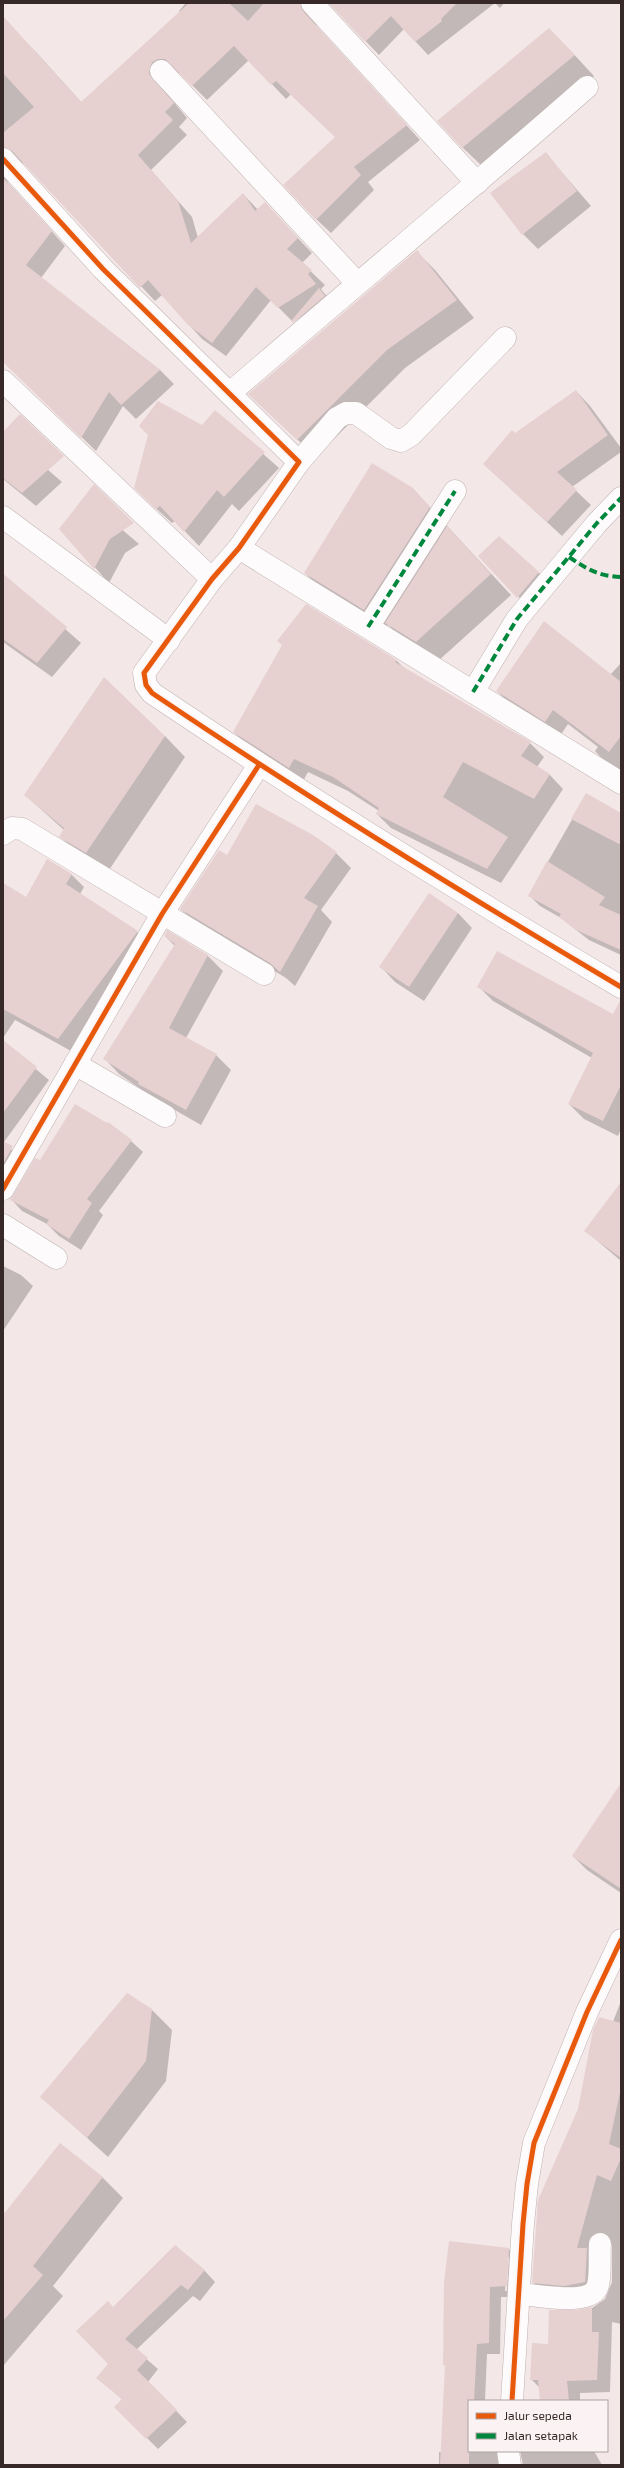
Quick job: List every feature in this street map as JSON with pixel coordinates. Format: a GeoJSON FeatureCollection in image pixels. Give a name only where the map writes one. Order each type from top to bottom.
{"type":"FeatureCollection","features":[{"type":"Feature","properties":{"kind":"street"},"geometry":{"type":"LineString","coordinates":[[312,3],[478,184]]}},
{"type":"Feature","properties":{"kind":"street"},"geometry":{"type":"LineString","coordinates":[[161,71],[357,283]]}},
{"type":"Feature","properties":{"kind":"street"},"geometry":{"type":"LineString","coordinates":[[230,393],[357,283],[478,184],[587,87]]}},
{"type":"Feature","properties":{"kind":"street"},"geometry":{"type":"LineString","coordinates":[[3,159],[103,269],[299,462]]}},
{"type":"Feature","properties":{"kind":"street"},"geometry":{"type":"LineString","coordinates":[[506,338],[411,435],[401,441],[391,438],[356,413],[346,413],[337,418],[299,462],[239,548],[212,579],[144,673],[146,685],[152,693],[259,765],[475,900],[621,987]]}},
{"type":"Feature","properties":{"kind":"street"},"geometry":{"type":"LineString","coordinates":[[3,381],[212,579]]}},
{"type":"Feature","properties":{"kind":"street"},"geometry":{"type":"LineString","coordinates":[[368,627],[455,491]]}},
{"type":"Feature","properties":{"kind":"street"},"geometry":{"type":"LineString","coordinates":[[473,692],[517,619],[597,523],[621,498]]}},
{"type":"Feature","properties":{"kind":"street"},"geometry":{"type":"LineString","coordinates":[[3,517],[169,640]]}},
{"type":"Feature","properties":{"kind":"street"},"geometry":{"type":"LineString","coordinates":[[239,548],[621,783]]}},
{"type":"Feature","properties":{"kind":"street"},"geometry":{"type":"LineString","coordinates":[[3,1189],[162,914],[259,765]]}},
{"type":"Feature","properties":{"kind":"street"},"geometry":{"type":"LineString","coordinates":[[3,834],[12,828],[22,829],[264,974]]}},
{"type":"Feature","properties":{"kind":"street"},"geometry":{"type":"LineString","coordinates":[[75,1064],[165,1116]]}},
{"type":"Feature","properties":{"kind":"street"},"geometry":{"type":"LineString","coordinates":[[3,1226],[56,1258]]}},
{"type":"Feature","properties":{"kind":"street"},"geometry":{"type":"LineString","coordinates":[[512,2400],[527,2184],[534,2143],[587,2012],[621,1940]]}},
{"type":"Feature","properties":{"kind":"street"},"geometry":{"type":"LineString","coordinates":[[520,2294],[579,2299],[591,2295],[598,2286],[600,2244]]}},
{"type":"Feature","properties":{"kind":"street"},"geometry":{"type":"LineString","coordinates":[[508,2452],[510,2465]]}},
{"type":"Feature","properties":{"kind":"building"},"geometry":{"type":"Polygon","coordinates":[[[189,3],[229,3],[248,21],[264,3],[300,3],[303,11],[407,125],[354,167],[361,175],[316,220],[283,185],[335,137],[276,81],[271,85],[234,46],[192,86],[165,59],[158,59],[152,62],[149,74],[174,103],[165,112],[173,120],[138,155],[178,201],[191,243],[243,193],[255,211],[265,202],[298,238],[287,249],[312,270],[308,274],[316,284],[278,308],[256,287],[212,343],[187,324],[148,280],[140,288],[12,151],[3,147],[3,133],[34,107],[3,73],[3,16],[81,102],[189,3]]]}},
{"type":"Feature","properties":{"kind":"building"},"geometry":{"type":"Polygon","coordinates":[[[329,3],[457,3],[441,19],[442,21],[415,42],[391,16],[365,42],[329,3]]]}},
{"type":"Feature","properties":{"kind":"building"},"geometry":{"type":"Polygon","coordinates":[[[549,28],[575,55],[462,148],[437,121],[549,28]]]}},
{"type":"Feature","properties":{"kind":"building"},"geometry":{"type":"Polygon","coordinates":[[[546,152],[577,191],[522,235],[490,193],[546,152]]]}},
{"type":"Feature","properties":{"kind":"building"},"geometry":{"type":"Polygon","coordinates":[[[3,178],[52,231],[26,265],[160,370],[121,405],[109,392],[81,438],[3,362],[3,178]]]}},
{"type":"Feature","properties":{"kind":"building"},"geometry":{"type":"Polygon","coordinates":[[[417,250],[457,300],[387,350],[297,440],[248,394],[417,250]]]}},
{"type":"Feature","properties":{"kind":"building"},"geometry":{"type":"Polygon","coordinates":[[[319,288],[325,296],[293,323],[291,321],[319,288]]]}},
{"type":"Feature","properties":{"kind":"building"},"geometry":{"type":"Polygon","coordinates":[[[576,390],[608,435],[557,472],[577,490],[547,522],[483,464],[512,430],[515,433],[576,390]]]}},
{"type":"Feature","properties":{"kind":"building"},"geometry":{"type":"Polygon","coordinates":[[[158,401],[202,425],[215,410],[265,452],[224,497],[217,490],[184,532],[160,506],[156,509],[134,488],[148,435],[139,426],[158,401]]]}},
{"type":"Feature","properties":{"kind":"building"},"geometry":{"type":"Polygon","coordinates":[[[20,414],[64,456],[22,493],[3,478],[3,432],[20,414]]]}},
{"type":"Feature","properties":{"kind":"building"},"geometry":{"type":"Polygon","coordinates":[[[372,463],[413,488],[430,507],[364,610],[304,573],[372,463]]]}},
{"type":"Feature","properties":{"kind":"building"},"geometry":{"type":"Polygon","coordinates":[[[94,484],[134,523],[110,539],[94,569],[59,529],[94,484]]]}},
{"type":"Feature","properties":{"kind":"building"},"geometry":{"type":"Polygon","coordinates":[[[447,526],[491,574],[416,642],[385,623],[447,526]]]}},
{"type":"Feature","properties":{"kind":"building"},"geometry":{"type":"Polygon","coordinates":[[[499,536],[539,572],[517,598],[478,556],[499,536]]]}},
{"type":"Feature","properties":{"kind":"building"},"geometry":{"type":"Polygon","coordinates":[[[3,574],[67,627],[37,663],[3,639],[3,574]]]}},
{"type":"Feature","properties":{"kind":"building"},"geometry":{"type":"Polygon","coordinates":[[[306,604],[397,660],[395,662],[531,742],[521,756],[550,774],[534,799],[463,762],[443,797],[508,837],[487,869],[376,814],[379,808],[333,777],[294,759],[289,768],[233,732],[282,645],[277,641],[306,604]]]}},
{"type":"Feature","properties":{"kind":"building"},"geometry":{"type":"Polygon","coordinates":[[[544,621],[621,682],[621,736],[609,752],[553,710],[545,722],[496,691],[544,621]]]}},
{"type":"Feature","properties":{"kind":"building"},"geometry":{"type":"Polygon","coordinates":[[[104,677],[165,736],[86,853],[59,837],[64,828],[24,795],[104,677]]]}},
{"type":"Feature","properties":{"kind":"building"},"geometry":{"type":"Polygon","coordinates":[[[586,793],[621,813],[621,845],[571,819],[586,793]]]}},
{"type":"Feature","properties":{"kind":"building"},"geometry":{"type":"Polygon","coordinates":[[[256,804],[313,835],[337,852],[304,898],[318,906],[280,972],[270,963],[180,909],[219,850],[227,855],[256,804]]]}},
{"type":"Feature","properties":{"kind":"building"},"geometry":{"type":"Polygon","coordinates":[[[47,859],[72,874],[66,884],[138,931],[58,1039],[3,1009],[3,883],[26,897],[47,859]]]}},
{"type":"Feature","properties":{"kind":"building"},"geometry":{"type":"Polygon","coordinates":[[[547,861],[605,897],[599,905],[621,915],[621,950],[576,930],[559,917],[561,914],[528,896],[547,861]]]}},
{"type":"Feature","properties":{"kind":"building"},"geometry":{"type":"Polygon","coordinates":[[[429,893],[458,913],[409,987],[379,967],[429,893]]]}},
{"type":"Feature","properties":{"kind":"building"},"geometry":{"type":"Polygon","coordinates":[[[167,930],[208,955],[169,1028],[217,1054],[186,1110],[138,1084],[139,1082],[103,1059],[175,944],[164,936],[167,930]]]}},
{"type":"Feature","properties":{"kind":"building"},"geometry":{"type":"Polygon","coordinates":[[[497,951],[613,1014],[621,999],[621,1085],[603,1121],[568,1104],[593,1053],[477,987],[497,951]]]}},
{"type":"Feature","properties":{"kind":"building"},"geometry":{"type":"Polygon","coordinates":[[[3,1040],[37,1067],[3,1113],[3,1040]]]}},
{"type":"Feature","properties":{"kind":"building"},"geometry":{"type":"Polygon","coordinates":[[[75,1104],[107,1123],[108,1122],[132,1140],[87,1199],[92,1203],[69,1239],[46,1224],[49,1220],[10,1200],[35,1158],[40,1160],[75,1104]]]}},
{"type":"Feature","properties":{"kind":"building"},"geometry":{"type":"Polygon","coordinates":[[[3,1141],[13,1146],[3,1164],[3,1141]]]}},
{"type":"Feature","properties":{"kind":"building"},"geometry":{"type":"Polygon","coordinates":[[[621,1182],[621,1258],[584,1231],[621,1182]]]}},
{"type":"Feature","properties":{"kind":"building"},"geometry":{"type":"Polygon","coordinates":[[[621,1783],[621,1889],[572,1856],[621,1783]]]}},
{"type":"Feature","properties":{"kind":"building"},"geometry":{"type":"Polygon","coordinates":[[[127,1993],[152,2009],[146,2061],[87,2138],[40,2097],[127,1993]]]}},
{"type":"Feature","properties":{"kind":"building"},"geometry":{"type":"Polygon","coordinates":[[[599,2017],[621,2023],[621,2088],[609,2144],[621,2149],[621,2158],[611,2181],[597,2175],[577,2248],[587,2248],[585,2282],[564,2286],[532,2283],[538,2200],[578,2109],[593,2030],[599,2017]]]}},
{"type":"Feature","properties":{"kind":"building"},"geometry":{"type":"Polygon","coordinates":[[[60,2143],[103,2177],[33,2266],[43,2275],[3,2321],[3,2215],[60,2143]]]}},
{"type":"Feature","properties":{"kind":"building"},"geometry":{"type":"Polygon","coordinates":[[[449,2241],[509,2248],[507,2286],[490,2287],[489,2343],[477,2344],[474,2400],[468,2400],[469,2465],[440,2465],[445,2365],[443,2365],[444,2282],[449,2241]]]}},
{"type":"Feature","properties":{"kind":"building"},"geometry":{"type":"Polygon","coordinates":[[[175,2245],[205,2270],[188,2290],[181,2285],[125,2339],[148,2358],[137,2370],[177,2410],[146,2439],[114,2407],[122,2399],[96,2378],[108,2364],[76,2331],[108,2301],[113,2307],[175,2245]]]}},
{"type":"Feature","properties":{"kind":"building"},"geometry":{"type":"Polygon","coordinates":[[[592,2307],[592,2332],[599,2332],[597,2380],[567,2381],[569,2400],[540,2400],[538,2380],[530,2380],[532,2343],[548,2344],[549,2310],[576,2310],[592,2307]]]}},
{"type":"Feature","properties":{"kind":"marked path"},"geometry":{"type":"LineString","coordinates":[[368,627],[455,491]]}},
{"type":"Feature","properties":{"kind":"marked path"},"geometry":{"type":"LineString","coordinates":[[473,692],[517,619],[597,523],[621,498]]}},
{"type":"Feature","properties":{"kind":"marked path"},"geometry":{"type":"LineString","coordinates":[[569,557],[593,571],[621,577]]}},
{"type":"Feature","properties":{"kind":"cycle path"},"geometry":{"type":"LineString","coordinates":[[3,159],[103,269],[299,462],[239,548],[212,579],[144,673],[146,685],[152,693],[326,807],[443,880],[621,987]]}},
{"type":"Feature","properties":{"kind":"cycle path"},"geometry":{"type":"LineString","coordinates":[[3,1189],[162,914],[259,765]]}},
{"type":"Feature","properties":{"kind":"cycle path"},"geometry":{"type":"LineString","coordinates":[[512,2400],[523,2224],[527,2184],[534,2143],[587,2012],[621,1940]]}}]}
